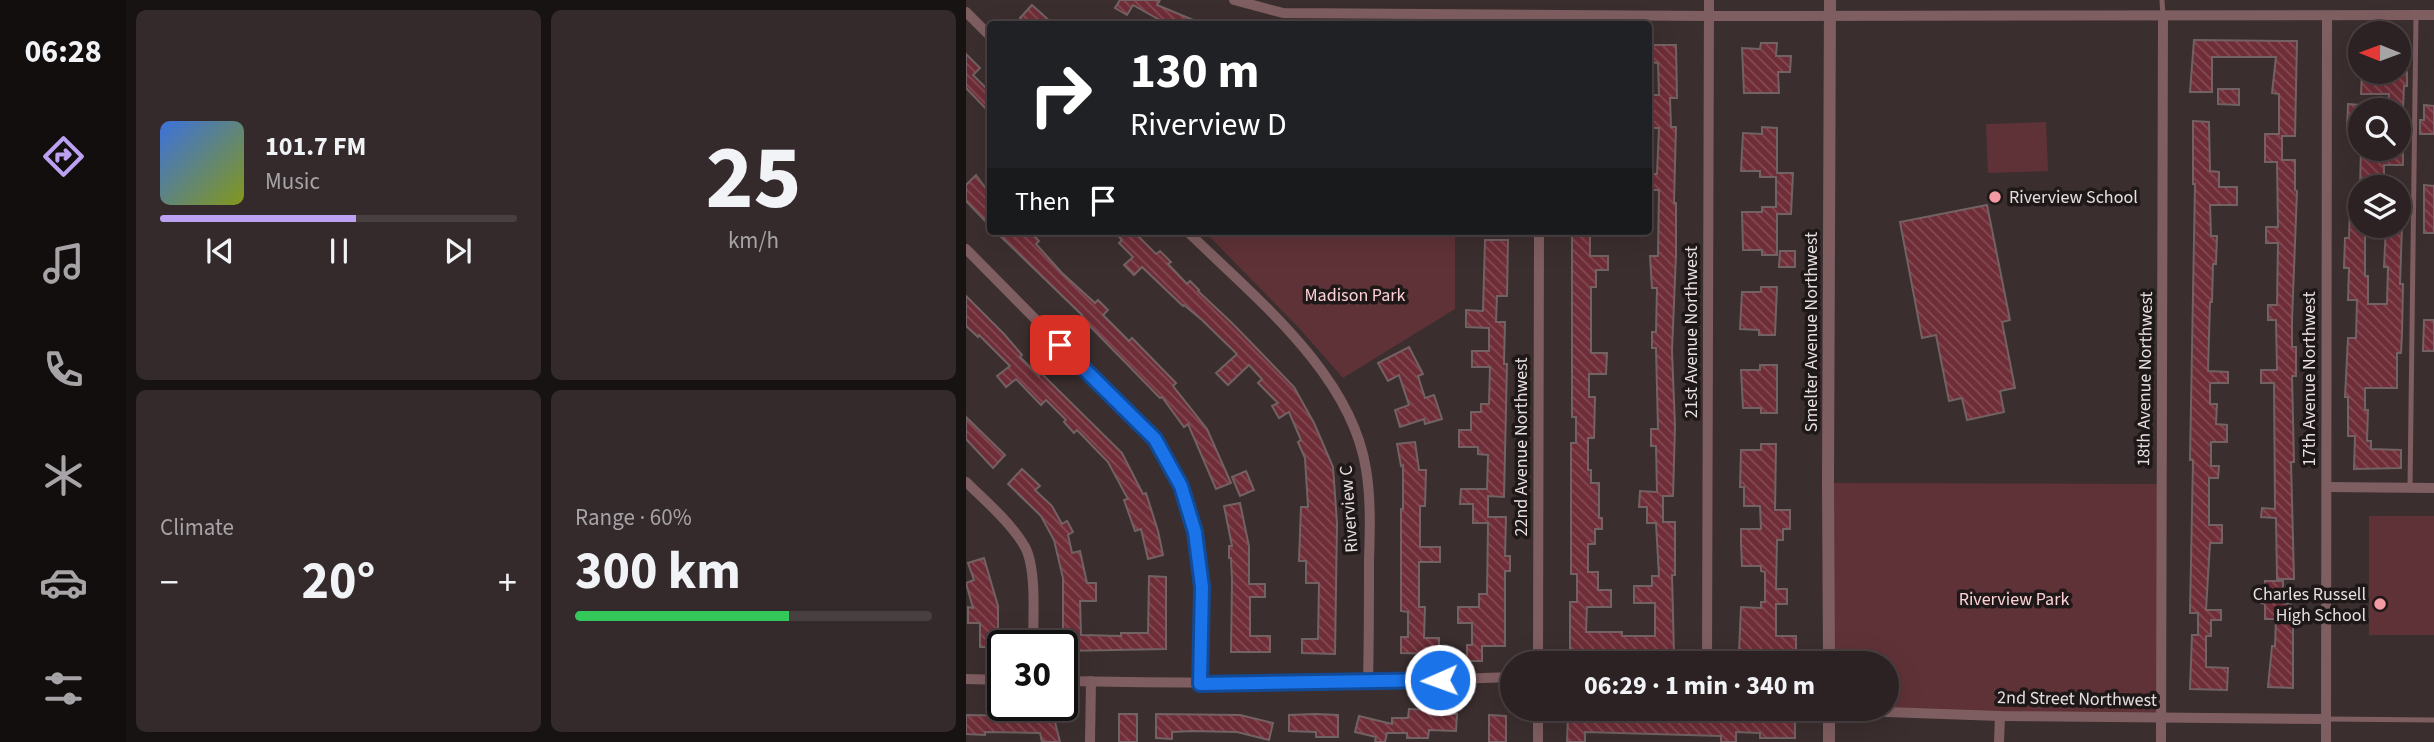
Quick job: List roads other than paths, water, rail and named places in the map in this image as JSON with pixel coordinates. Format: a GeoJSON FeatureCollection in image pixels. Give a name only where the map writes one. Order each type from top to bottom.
{"type":"FeatureCollection","features":[{"type":"Feature","properties":{"kind":"street"},"geometry":{"type":"LineString","coordinates":[[1234,0],[1283,13],[1540,19],[1829,15],[2434,15]]}},
{"type":"Feature","properties":{"kind":"street","name":"21st Avenue Northwest"},"geometry":{"type":"LineString","coordinates":[[1707,651],[1709,0]]}},
{"type":"Feature","properties":{"kind":"street","name":"Smelter Avenue Northwest"},"geometry":{"type":"LineString","coordinates":[[1829,651],[1830,0]]}},
{"type":"Feature","properties":{"kind":"street"},"geometry":{"type":"LineString","coordinates":[[966,12],[987,33]]}},
{"type":"Feature","properties":{"kind":"street","name":"18th Avenue Northwest"},"geometry":{"type":"LineString","coordinates":[[2161,742],[2164,305],[2162,16]]}},
{"type":"Feature","properties":{"kind":"street","name":"17th Avenue Northwest"},"geometry":{"type":"LineString","coordinates":[[2326,742],[2327,16]]}},
{"type":"Feature","properties":{"kind":"street","name":"Riverview C"},"geometry":{"type":"LineString","coordinates":[[1191,235],[1321,367],[1339,395],[1353,425],[1366,468],[1370,511],[1368,682]]}},
{"type":"Feature","properties":{"kind":"street","name":"22nd Avenue Northwest"},"geometry":{"type":"LineString","coordinates":[[1538,651],[1539,235]]}},
{"type":"Feature","properties":{"kind":"street"},"geometry":{"type":"LineString","coordinates":[[966,250],[1155,439],[1181,486],[1195,532],[1202,587],[1200,684]]}},
{"type":"Feature","properties":{"kind":"street"},"geometry":{"type":"LineString","coordinates":[[966,482],[996,511],[1026,548],[1034,588],[1033,630]]}},
{"type":"Feature","properties":{"kind":"street"},"geometry":{"type":"LineString","coordinates":[[2327,487],[2434,488]]}},
{"type":"Feature","properties":{"kind":"street"},"geometry":{"type":"LineString","coordinates":[[1078,681],[1200,684],[1500,677]]}},
{"type":"Feature","properties":{"kind":"street"},"geometry":{"type":"LineString","coordinates":[[966,679],[987,680]]}},
{"type":"Feature","properties":{"kind":"street"},"geometry":{"type":"LineString","coordinates":[[1090,742],[1091,681]]}},
{"type":"Feature","properties":{"kind":"street","name":"2nd Street Northwest"},"geometry":{"type":"LineString","coordinates":[[1899,712],[2325,719]]}},
{"type":"Feature","properties":{"kind":"street"},"geometry":{"type":"LineString","coordinates":[[1999,742],[2000,716]]}},
{"type":"Feature","properties":{"kind":"street"},"geometry":{"type":"LineString","coordinates":[[1538,721],[1538,742]]}},
{"type":"Feature","properties":{"kind":"street"},"geometry":{"type":"LineString","coordinates":[[1829,721],[1829,742]]}},
{"type":"Feature","properties":{"kind":"lane"},"geometry":{"type":"LineString","coordinates":[[2162,0],[2162,16]]}},
{"type":"Feature","properties":{"kind":"lane"},"geometry":{"type":"LineString","coordinates":[[2410,488],[2416,16]]}},
{"type":"Feature","properties":{"kind":"lane"},"geometry":{"type":"LineString","coordinates":[[2325,719],[2434,720]]}},
{"type":"Feature","properties":{"kind":"place","name":"Riverview School"},"geometry":{"type":"Point","coordinates":[1995,197]}},
{"type":"Feature","properties":{"kind":"place","name":"Charles Russell High School"},"geometry":{"type":"Point","coordinates":[2380,604]}},
{"type":"Feature","properties":{"kind":"park label","name":"Madison Park"},"geometry":{"type":"Point","coordinates":[1355,295]}},
{"type":"Feature","properties":{"kind":"park label","name":"Riverview Park"},"geometry":{"type":"Point","coordinates":[2014,599]}}]}
